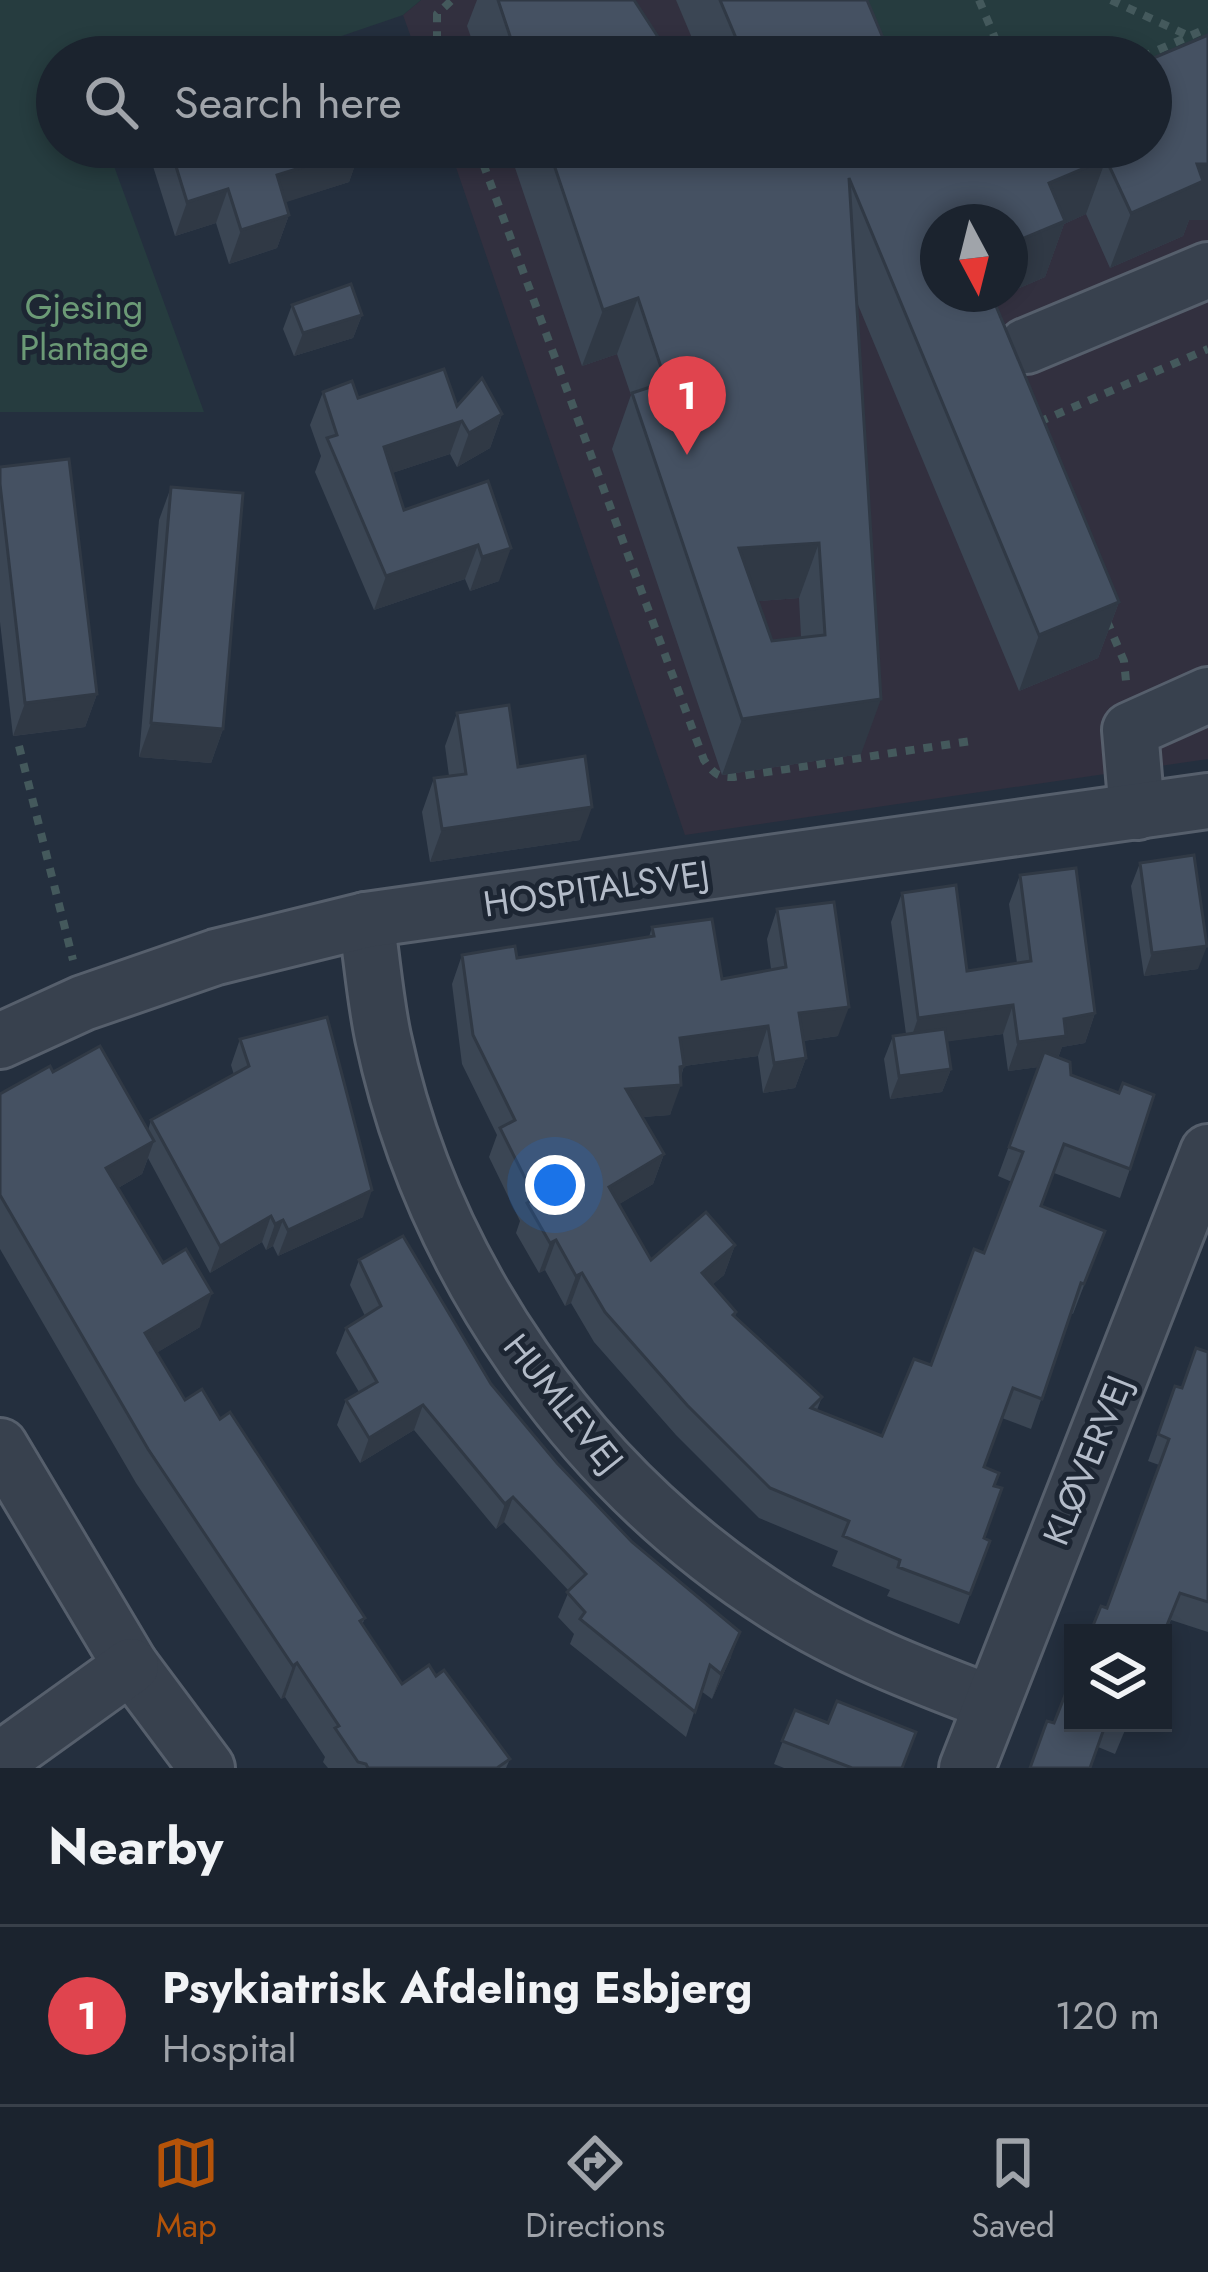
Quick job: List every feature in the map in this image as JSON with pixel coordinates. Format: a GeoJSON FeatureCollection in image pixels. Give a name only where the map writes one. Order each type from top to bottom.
{"type":"FeatureCollection","features":[{"type":"Feature","properties":{"kind":"street"},"geometry":{"type":"LineString","coordinates":[[1026,346],[1208,270]]}},
{"type":"Feature","properties":{"kind":"street"},"geometry":{"type":"LineString","coordinates":[[1137,812],[1130,730],[1208,695]]}},
{"type":"Feature","properties":{"kind":"street","name":"HOSPITALSVEJ"},"geometry":{"type":"LineString","coordinates":[[0,1041],[83,1003],[216,956],[367,920],[1208,802]]}},
{"type":"Feature","properties":{"kind":"street","name":"HUMLEVEJ"},"geometry":{"type":"LineString","coordinates":[[367,920],[383,1037],[416,1150],[462,1259],[523,1360],[596,1452],[682,1534],[758,1590],[880,1661],[991,1703]]}},
{"type":"Feature","properties":{"kind":"street","name":"KLØVERVEJ"},"geometry":{"type":"LineString","coordinates":[[967,1768],[1208,1152]]}},
{"type":"Feature","properties":{"kind":"street"},"geometry":{"type":"LineString","coordinates":[[0,1446],[131,1666],[207,1768]]}},
{"type":"Feature","properties":{"kind":"street"},"geometry":{"type":"LineString","coordinates":[[0,1760],[131,1666]]}},
{"type":"Feature","properties":{"kind":"path"},"geometry":{"type":"LineString","coordinates":[[436,36],[437,14],[452,0]]}},
{"type":"Feature","properties":{"kind":"path"},"geometry":{"type":"LineString","coordinates":[[980,0],[995,36]]}},
{"type":"Feature","properties":{"kind":"path"},"geometry":{"type":"LineString","coordinates":[[1111,0],[1190,36]]}},
{"type":"Feature","properties":{"kind":"path"},"geometry":{"type":"LineString","coordinates":[[1172,44],[1208,28]]}},
{"type":"Feature","properties":{"kind":"path"},"geometry":{"type":"LineString","coordinates":[[485,168],[712,772],[721,778],[734,777],[970,741]]}},
{"type":"Feature","properties":{"kind":"path"},"geometry":{"type":"LineString","coordinates":[[1028,427],[1208,349]]}},
{"type":"Feature","properties":{"kind":"path"},"geometry":{"type":"LineString","coordinates":[[1106,618],[1124,661],[1130,730]]}},
{"type":"Feature","properties":{"kind":"path"},"geometry":{"type":"LineString","coordinates":[[19,746],[83,1003]]}},
{"type":"Feature","properties":{"kind":"shaded area"},"geometry":{"type":"Polygon","coordinates":[[[421,0],[1208,0],[1208,759],[685,835],[456,168],[1172,168],[1172,36],[410,36],[403,15],[421,0]]]}},
{"type":"Feature","properties":{"kind":"green space","name":"Gjesing Plantage"},"geometry":{"type":"Polygon","coordinates":[[[0,0],[421,0],[403,15],[342,36],[36,36],[36,168],[115,168],[204,412],[0,412],[0,0]]]}},
{"type":"Feature","properties":{"kind":"green space"},"geometry":{"type":"Polygon","coordinates":[[[834,0],[1208,0],[1208,74],[1172,89],[1172,36],[849,36],[834,0]]]}},
{"type":"Feature","properties":{"kind":"building"},"geometry":{"type":"Polygon","coordinates":[[[498,0],[634,0],[657,36],[510,36],[498,0]]]}},
{"type":"Feature","properties":{"kind":"building"},"geometry":{"type":"Polygon","coordinates":[[[720,0],[867,0],[882,36],[735,36],[720,0]]]}},
{"type":"Feature","properties":{"kind":"building"},"geometry":{"type":"Polygon","coordinates":[[[1208,35],[1208,164],[1197,164],[1203,181],[1131,213],[1110,168],[1172,168],[1172,50],[1208,35]]]}},
{"type":"Feature","properties":{"kind":"building"},"geometry":{"type":"Polygon","coordinates":[[[176,168],[300,168],[277,175],[289,215],[241,230],[228,189],[187,202],[176,168]]]}},
{"type":"Feature","properties":{"kind":"building"},"geometry":{"type":"Polygon","coordinates":[[[555,168],[1085,168],[1049,183],[1065,221],[1028,236],[1028,204],[920,204],[920,312],[998,312],[1119,602],[1039,635],[849,178],[881,699],[742,719],[632,393],[666,382],[638,298],[603,310],[555,168]],[[819,543],[739,548],[772,641],[825,635],[819,543]]]}},
{"type":"Feature","properties":{"kind":"building"},"geometry":{"type":"Polygon","coordinates":[[[351,284],[362,315],[303,333],[292,305],[351,284]]]}},
{"type":"Feature","properties":{"kind":"building"},"geometry":{"type":"Polygon","coordinates":[[[444,369],[457,406],[482,378],[502,414],[469,433],[462,421],[384,447],[404,510],[488,481],[511,548],[482,557],[478,545],[386,576],[327,438],[337,435],[323,392],[352,381],[358,398],[444,369]]]}},
{"type":"Feature","properties":{"kind":"building"},"geometry":{"type":"Polygon","coordinates":[[[69,459],[97,694],[25,703],[0,467],[69,459]]]}},
{"type":"Feature","properties":{"kind":"building"},"geometry":{"type":"Polygon","coordinates":[[[171,487],[243,493],[223,729],[151,723],[171,487]]]}},
{"type":"Feature","properties":{"kind":"building"},"geometry":{"type":"Polygon","coordinates":[[[509,705],[518,767],[585,756],[592,807],[442,829],[434,778],[466,774],[457,713],[509,705]]]}},
{"type":"Feature","properties":{"kind":"building"},"geometry":{"type":"Polygon","coordinates":[[[1194,855],[1207,946],[1152,953],[1140,863],[1194,855]]]}},
{"type":"Feature","properties":{"kind":"building"},"geometry":{"type":"Polygon","coordinates":[[[1076,868],[1095,1013],[1064,1019],[1066,1036],[1018,1042],[1013,1005],[918,1018],[902,893],[956,885],[967,971],[1031,961],[1020,875],[1076,868]]]}},
{"type":"Feature","properties":{"kind":"building"},"geometry":{"type":"Polygon","coordinates":[[[834,902],[849,1007],[799,1013],[806,1058],[774,1063],[768,1026],[680,1038],[681,1085],[626,1089],[664,1154],[609,1187],[651,1260],[706,1212],[735,1245],[702,1273],[736,1312],[733,1315],[822,1397],[811,1408],[882,1436],[914,1359],[931,1365],[974,1249],[984,1253],[1023,1152],[1009,1147],[1044,1052],[1070,1062],[1071,1075],[1119,1093],[1123,1083],[1154,1095],[1130,1169],[1064,1144],[1041,1206],[1105,1231],[1081,1283],[1042,1399],[1013,1388],[984,1467],[999,1473],[994,1486],[1002,1488],[984,1538],[990,1541],[970,1594],[898,1567],[900,1560],[843,1536],[849,1521],[770,1488],[687,1405],[605,1312],[582,1273],[576,1276],[556,1240],[550,1243],[527,1203],[535,1198],[500,1128],[515,1120],[473,1035],[462,955],[515,946],[517,958],[654,936],[652,927],[712,919],[722,979],[786,967],[777,909],[834,902]]]}},
{"type":"Feature","properties":{"kind":"building"},"geometry":{"type":"Polygon","coordinates":[[[327,1017],[372,1190],[288,1230],[283,1220],[275,1224],[271,1216],[220,1246],[151,1120],[249,1066],[240,1039],[327,1017]]]}},
{"type":"Feature","properties":{"kind":"building"},"geometry":{"type":"Polygon","coordinates":[[[945,1029],[951,1069],[899,1076],[893,1036],[945,1029]]]}},
{"type":"Feature","properties":{"kind":"building"},"geometry":{"type":"Polygon","coordinates":[[[100,1046],[154,1141],[106,1168],[163,1263],[186,1249],[212,1293],[145,1333],[185,1400],[202,1389],[220,1419],[230,1412],[365,1618],[360,1621],[402,1684],[429,1665],[436,1676],[444,1670],[510,1759],[497,1768],[368,1768],[358,1762],[297,1663],[293,1666],[148,1449],[0,1195],[0,1094],[50,1066],[53,1072],[100,1046]]]}},
{"type":"Feature","properties":{"kind":"building"},"geometry":{"type":"Polygon","coordinates":[[[403,1236],[491,1384],[557,1463],[632,1542],[740,1632],[721,1674],[710,1665],[695,1712],[580,1619],[585,1612],[567,1592],[586,1574],[513,1497],[505,1504],[423,1405],[369,1438],[346,1400],[377,1382],[346,1328],[381,1306],[359,1260],[403,1236]]]}},
{"type":"Feature","properties":{"kind":"building"},"geometry":{"type":"Polygon","coordinates":[[[1196,1348],[1208,1352],[1208,1602],[1180,1593],[1167,1624],[1094,1624],[1101,1606],[1107,1608],[1169,1439],[1158,1434],[1175,1386],[1182,1388],[1196,1348]]]}},
{"type":"Feature","properties":{"kind":"building"},"geometry":{"type":"Polygon","coordinates":[[[1064,1698],[1064,1732],[1103,1732],[1090,1768],[1030,1768],[1047,1721],[1054,1723],[1064,1698]]]}},
{"type":"Feature","properties":{"kind":"building"},"geometry":{"type":"Polygon","coordinates":[[[837,1701],[916,1732],[902,1768],[852,1768],[782,1741],[795,1710],[828,1723],[837,1701]]]}},
{"type":"Feature","properties":{"kind":"place","name":"Psykiatrisk Afdeling Esbjerg"},"geometry":{"type":"Point","coordinates":[687,455]}}]}
